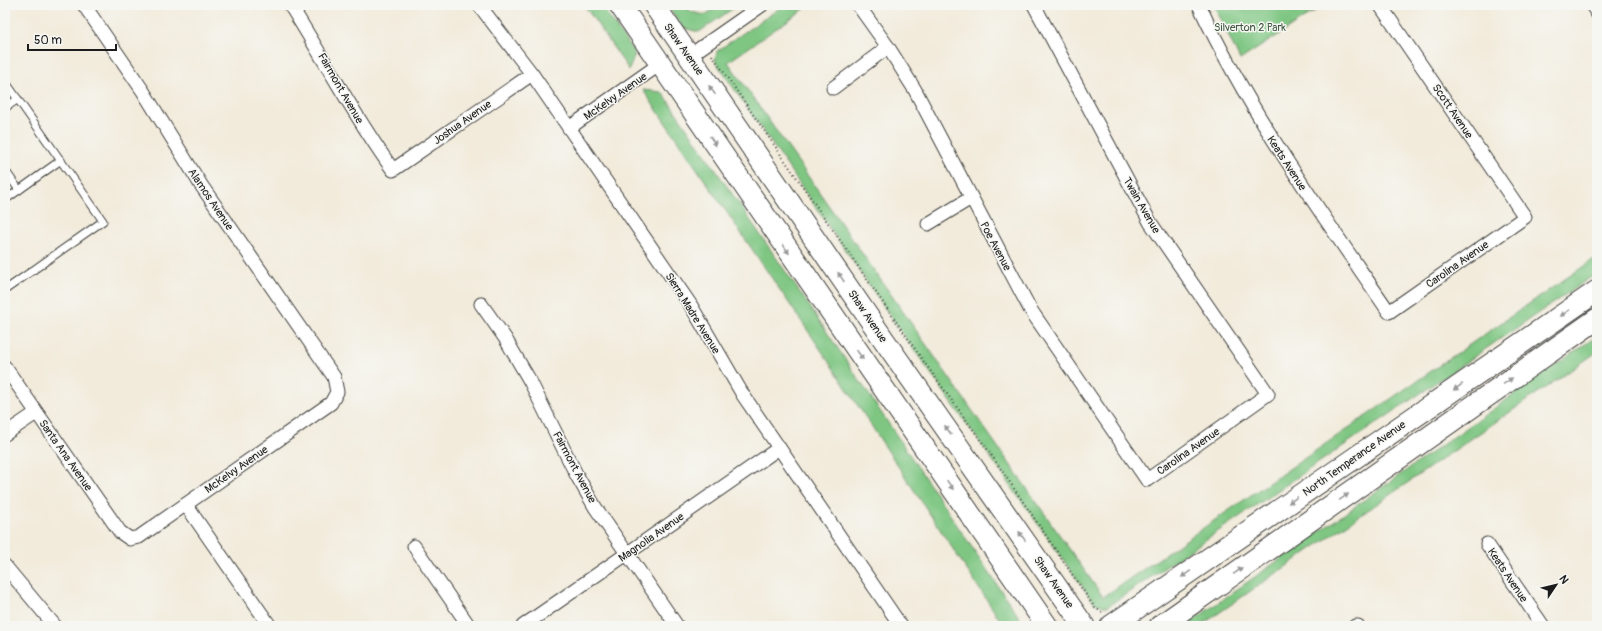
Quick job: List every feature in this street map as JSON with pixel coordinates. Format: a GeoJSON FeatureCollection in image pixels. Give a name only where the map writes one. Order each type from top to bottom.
{"type":"FeatureCollection","features":[{"type":"Feature","properties":{"kind":"main road"},"geometry":{"type":"LineString","coordinates":[[620,5],[1047,626]]}},
{"type":"Feature","properties":{"kind":"main road"},"geometry":{"type":"LineString","coordinates":[[635,5],[667,50],[677,58],[683,59],[689,56]]}},
{"type":"Feature","properties":{"kind":"main road","name":"Shaw Avenue"},"geometry":{"type":"LineString","coordinates":[[654,5],[879,333],[1084,626]]}},
{"type":"Feature","properties":{"kind":"main road"},"geometry":{"type":"LineString","coordinates":[[660,64],[673,67],[686,76],[735,146],[784,193]]}},
{"type":"Feature","properties":{"kind":"main road","name":"North Temperance Avenue"},"geometry":{"type":"LineString","coordinates":[[1111,626],[1597,291]]}},
{"type":"Feature","properties":{"kind":"main road"},"geometry":{"type":"LineString","coordinates":[[1160,626],[1597,318]]}},
{"type":"Feature","properties":{"kind":"street","name":"Alamos Avenue"},"geometry":{"type":"LineString","coordinates":[[84,5],[143,91],[201,185],[334,377],[337,392]]}},
{"type":"Feature","properties":{"kind":"street","name":"Fairmont Avenue"},"geometry":{"type":"LineString","coordinates":[[290,5],[319,51],[346,100],[393,170]]}},
{"type":"Feature","properties":{"kind":"street","name":"Sierra Madre Avenue"},"geometry":{"type":"LineString","coordinates":[[479,5],[532,74],[690,304],[743,395],[901,626]]}},
{"type":"Feature","properties":{"kind":"street"},"geometry":{"type":"LineString","coordinates":[[689,56],[762,5]]}},
{"type":"Feature","properties":{"kind":"street","name":"Poe Avenue"},"geometry":{"type":"LineString","coordinates":[[858,5],[888,47],[915,90],[1030,310],[1147,480]]}},
{"type":"Feature","properties":{"kind":"street","name":"Twain Avenue"},"geometry":{"type":"LineString","coordinates":[[1034,5],[1150,222],[1268,394]]}},
{"type":"Feature","properties":{"kind":"street","name":"Keats Avenue"},"geometry":{"type":"LineString","coordinates":[[1199,5],[1240,87],[1277,149],[1389,312]]}},
{"type":"Feature","properties":{"kind":"street","name":"Scott Avenue"},"geometry":{"type":"LineString","coordinates":[[1380,5],[1525,217]]}},
{"type":"Feature","properties":{"kind":"street"},"geometry":{"type":"LineString","coordinates":[[1592,5],[1597,13]]}},
{"type":"Feature","properties":{"kind":"street"},"geometry":{"type":"LineString","coordinates":[[833,88],[888,47]]}},
{"type":"Feature","properties":{"kind":"street","name":"McKelvy Avenue"},"geometry":{"type":"LineString","coordinates":[[569,128],[660,64]]}},
{"type":"Feature","properties":{"kind":"street","name":"Joshua Avenue"},"geometry":{"type":"LineString","coordinates":[[393,170],[532,74]]}},
{"type":"Feature","properties":{"kind":"street"},"geometry":{"type":"LineString","coordinates":[[928,224],[971,198]]}},
{"type":"Feature","properties":{"kind":"street","name":"Carolina Avenue"},"geometry":{"type":"LineString","coordinates":[[1389,312],[1525,217]]}},
{"type":"Feature","properties":{"kind":"street","name":"Fairmont Avenue"},"geometry":{"type":"LineString","coordinates":[[481,304],[505,338],[530,381],[576,474],[595,507],[677,626]]}},
{"type":"Feature","properties":{"kind":"street","name":"Santa Ana Avenue"},"geometry":{"type":"LineString","coordinates":[[5,368],[120,532],[130,539]]}},
{"type":"Feature","properties":{"kind":"street","name":"McKelvy Avenue"},"geometry":{"type":"LineString","coordinates":[[130,539],[139,537],[331,403],[337,392]]}},
{"type":"Feature","properties":{"kind":"street","name":"Carolina Avenue"},"geometry":{"type":"LineString","coordinates":[[1147,480],[1268,394]]}},
{"type":"Feature","properties":{"kind":"street"},"geometry":{"type":"LineString","coordinates":[[5,434],[36,413]]}},
{"type":"Feature","properties":{"kind":"street","name":"Magnolia Avenue"},"geometry":{"type":"LineString","coordinates":[[522,626],[779,448]]}},
{"type":"Feature","properties":{"kind":"street"},"geometry":{"type":"LineString","coordinates":[[186,505],[270,626]]}},
{"type":"Feature","properties":{"kind":"street","name":"Keats Avenue"},"geometry":{"type":"LineString","coordinates":[[1487,544],[1543,626]]}},
{"type":"Feature","properties":{"kind":"street"},"geometry":{"type":"LineString","coordinates":[[414,546],[469,626]]}},
{"type":"Feature","properties":{"kind":"street"},"geometry":{"type":"LineString","coordinates":[[5,566],[55,626]]}},
{"type":"Feature","properties":{"kind":"lane"},"geometry":{"type":"LineString","coordinates":[[5,81],[103,221],[5,290]]}},
{"type":"Feature","properties":{"kind":"lane"},"geometry":{"type":"LineString","coordinates":[[5,108],[18,99]]}},
{"type":"Feature","properties":{"kind":"lane"},"geometry":{"type":"LineString","coordinates":[[5,200],[61,160]]}},
{"type":"Feature","properties":{"kind":"lane"},"geometry":{"type":"LineString","coordinates":[[5,170],[19,190]]}},
{"type":"Feature","properties":{"kind":"path"},"geometry":{"type":"LineString","coordinates":[[712,56],[920,356],[990,453],[1095,608]]}},
{"type":"Feature","properties":{"kind":"green space"},"geometry":{"type":"Polygon","coordinates":[[[584,5],[601,5],[635,54],[629,70],[584,5]]]}},
{"type":"Feature","properties":{"kind":"green space"},"geometry":{"type":"Polygon","coordinates":[[[667,5],[686,5],[691,12],[705,15],[720,5],[738,5],[699,32],[683,28],[667,5]]]}},
{"type":"Feature","properties":{"kind":"green space"},"geometry":{"type":"Polygon","coordinates":[[[784,5],[810,5],[728,62],[1103,597],[1597,257],[1597,273],[1107,607],[1094,603],[902,333],[715,61],[717,51],[784,5]]]}},
{"type":"Feature","properties":{"kind":"green space","name":"Silverton 2 Park"},"geometry":{"type":"Polygon","coordinates":[[[1214,5],[1324,5],[1240,60],[1214,5]]]}},
{"type":"Feature","properties":{"kind":"green space"},"geometry":{"type":"Polygon","coordinates":[[[643,90],[662,92],[808,304],[1025,626],[1004,626],[821,350],[643,90]]]}},
{"type":"Feature","properties":{"kind":"green space"},"geometry":{"type":"Polygon","coordinates":[[[1597,336],[1597,352],[1200,626],[1185,626],[1597,336]]]}}]}
